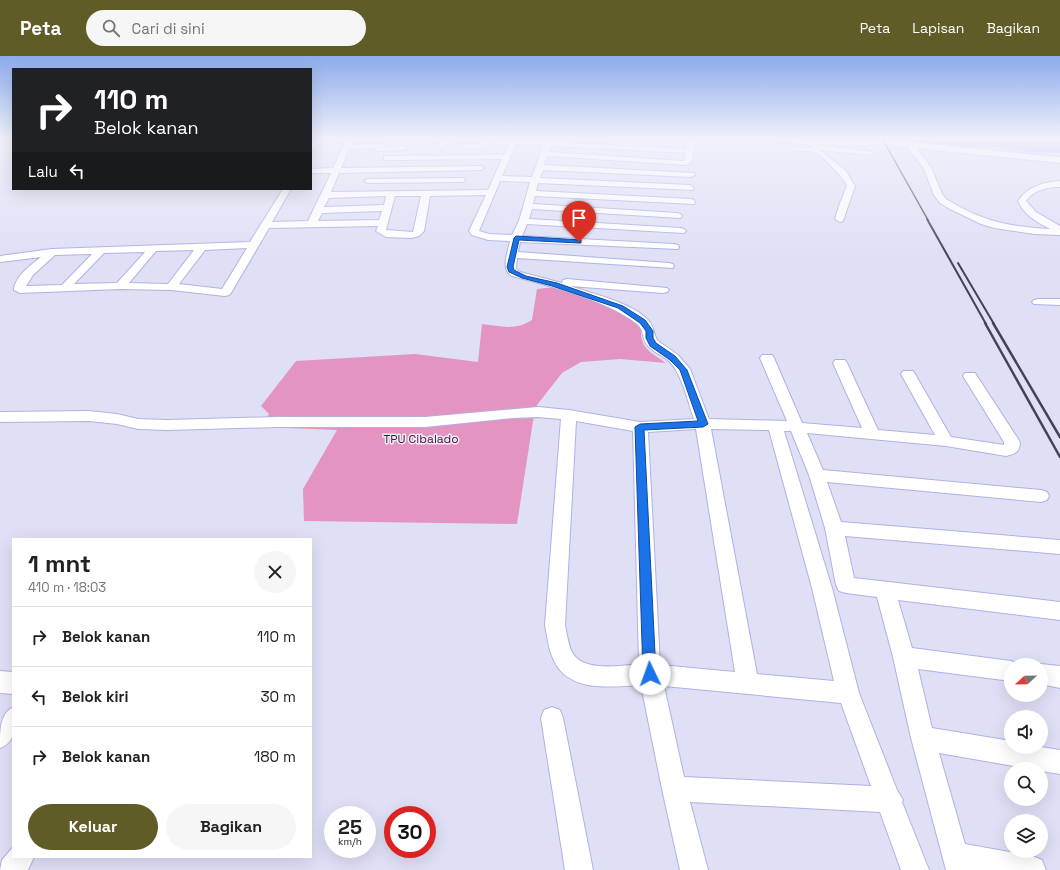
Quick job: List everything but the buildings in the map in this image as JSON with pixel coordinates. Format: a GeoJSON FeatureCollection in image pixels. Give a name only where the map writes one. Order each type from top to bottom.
{"type":"FeatureCollection","features":[{"type":"Feature","properties":{"kind":"street"},"geometry":{"type":"LineString","coordinates":[[312,223],[333,178]]}},
{"type":"Feature","properties":{"kind":"street"},"geometry":{"type":"LineString","coordinates":[[363,195],[369,178]]}},
{"type":"Feature","properties":{"kind":"street"},"geometry":{"type":"LineString","coordinates":[[674,247],[482,236],[474,231],[498,178],[690,188]]}},
{"type":"Feature","properties":{"kind":"street"},"geometry":{"type":"LineString","coordinates":[[597,226],[603,178]]}},
{"type":"Feature","properties":{"kind":"street"},"geometry":{"type":"LineString","coordinates":[[840,219],[844,203],[851,186],[847,178]]}},
{"type":"Feature","properties":{"kind":"street"},"geometry":{"type":"LineString","coordinates":[[931,178],[938,195],[943,201],[984,222],[1034,231],[1060,231]]}},
{"type":"Feature","properties":{"kind":"street"},"geometry":{"type":"LineString","coordinates":[[445,194],[447,180]]}},
{"type":"Feature","properties":{"kind":"street"},"geometry":{"type":"LineString","coordinates":[[368,181],[461,180]]}},
{"type":"Feature","properties":{"kind":"street"},"geometry":{"type":"LineString","coordinates":[[535,180],[524,222],[516,238],[510,267],[511,271],[520,276],[537,279],[663,290]]}},
{"type":"Feature","properties":{"kind":"street"},"geometry":{"type":"LineString","coordinates":[[1060,184],[1047,185],[1025,194],[1022,201],[1024,206],[1060,231]]}},
{"type":"Feature","properties":{"kind":"street"},"geometry":{"type":"LineString","coordinates":[[52,252],[29,273],[20,284],[20,290],[120,286],[171,288],[224,293],[286,190]]}},
{"type":"Feature","properties":{"kind":"street"},"geometry":{"type":"LineString","coordinates":[[326,195],[492,192]]}},
{"type":"Feature","properties":{"kind":"street"},"geometry":{"type":"LineString","coordinates":[[531,193],[691,202]]}},
{"type":"Feature","properties":{"kind":"street"},"geometry":{"type":"LineString","coordinates":[[391,194],[381,231],[383,234],[411,235],[418,233],[426,194]]}},
{"type":"Feature","properties":{"kind":"street"},"geometry":{"type":"LineString","coordinates":[[528,206],[678,216]]}},
{"type":"Feature","properties":{"kind":"street"},"geometry":{"type":"LineString","coordinates":[[319,210],[388,208]]}},
{"type":"Feature","properties":{"kind":"street"},"geometry":{"type":"LineString","coordinates":[[524,222],[681,231]]}},
{"type":"Feature","properties":{"kind":"street"},"geometry":{"type":"LineString","coordinates":[[265,225],[312,223],[383,223]]}},
{"type":"Feature","properties":{"kind":"street"},"geometry":{"type":"LineString","coordinates":[[0,259],[52,252],[252,246]]}},
{"type":"Feature","properties":{"kind":"street"},"geometry":{"type":"LineString","coordinates":[[171,288],[202,247]]}},
{"type":"Feature","properties":{"kind":"street"},"geometry":{"type":"LineString","coordinates":[[120,286],[154,248]]}},
{"type":"Feature","properties":{"kind":"street"},"geometry":{"type":"LineString","coordinates":[[64,289],[101,250]]}},
{"type":"Feature","properties":{"kind":"street"},"geometry":{"type":"LineString","coordinates":[[512,255],[669,266]]}},
{"type":"Feature","properties":{"kind":"street"},"geometry":{"type":"LineString","coordinates":[[537,279],[620,307],[643,322],[649,331],[649,338],[653,344],[673,358],[683,370],[703,424],[748,684]]}},
{"type":"Feature","properties":{"kind":"street"},"geometry":{"type":"LineString","coordinates":[[1038,302],[1060,302]]}},
{"type":"Feature","properties":{"kind":"street"},"geometry":{"type":"LineString","coordinates":[[767,358],[795,427],[817,475],[834,528],[846,585]]}},
{"type":"Feature","properties":{"kind":"street"},"geometry":{"type":"LineString","coordinates":[[840,363],[872,434]]}},
{"type":"Feature","properties":{"kind":"street"},"geometry":{"type":"LineString","coordinates":[[908,374],[946,441]]}},
{"type":"Feature","properties":{"kind":"street"},"geometry":{"type":"LineString","coordinates":[[0,417],[89,416],[116,419],[138,424],[167,425],[277,422],[425,422],[513,413],[538,412],[569,415],[640,427],[703,424],[775,425],[946,441],[1006,451],[1012,448],[1012,442],[970,376]]}},
{"type":"Feature","properties":{"kind":"street"},"geometry":{"type":"LineString","coordinates":[[569,415],[555,625],[562,655],[569,666],[580,672],[607,677],[650,674],[848,693]]}},
{"type":"Feature","properties":{"kind":"street"},"geometry":{"type":"LineString","coordinates":[[775,425],[822,588],[848,693],[890,800],[915,870]]}},
{"type":"Feature","properties":{"kind":"street"},"geometry":{"type":"LineString","coordinates":[[640,427],[650,674],[674,789],[694,870]]}},
{"type":"Feature","properties":{"kind":"street"},"geometry":{"type":"LineString","coordinates":[[817,475],[1041,496]]}},
{"type":"Feature","properties":{"kind":"street"},"geometry":{"type":"LineString","coordinates":[[834,528],[1060,547]]}},
{"type":"Feature","properties":{"kind":"street"},"geometry":{"type":"LineString","coordinates":[[822,588],[846,585],[1060,611]]}},
{"type":"Feature","properties":{"kind":"street"},"geometry":{"type":"LineString","coordinates":[[885,589],[904,657],[923,738],[958,863],[1032,870]]}},
{"type":"Feature","properties":{"kind":"street"},"geometry":{"type":"LineString","coordinates":[[904,657],[1004,670]]}},
{"type":"Feature","properties":{"kind":"street"},"geometry":{"type":"LineString","coordinates":[[1048,675],[1060,677]]}},
{"type":"Feature","properties":{"kind":"street"},"geometry":{"type":"LineString","coordinates":[[0,682],[12,683]]}},
{"type":"Feature","properties":{"kind":"street"},"geometry":{"type":"LineString","coordinates":[[552,718],[579,870]]}},
{"type":"Feature","properties":{"kind":"street"},"geometry":{"type":"LineString","coordinates":[[0,736],[12,719]]}},
{"type":"Feature","properties":{"kind":"street"},"geometry":{"type":"LineString","coordinates":[[923,738],[1060,762]]}},
{"type":"Feature","properties":{"kind":"street"},"geometry":{"type":"LineString","coordinates":[[674,789],[890,800]]}},
{"type":"Feature","properties":{"kind":"street"},"geometry":{"type":"LineString","coordinates":[[12,870],[20,858]]}},
{"type":"Feature","properties":{"kind":"green space","name":"TPU Cibalado"},"geometry":{"type":"Polygon","coordinates":[[[555,287],[623,314],[641,329],[641,336],[648,350],[666,363],[620,359],[581,362],[562,373],[537,405],[533,421],[517,524],[304,521],[303,489],[337,430],[262,427],[269,414],[261,406],[296,361],[415,354],[478,362],[482,324],[514,327],[520,326],[532,320],[537,289],[555,287]]]}},
{"type":"Feature","properties":{"kind":"railway"},"geometry":{"type":"LineString","coordinates":[[904,178],[928,220]]}},
{"type":"Feature","properties":{"kind":"railway"},"geometry":{"type":"LineString","coordinates":[[927,219],[986,324]]}},
{"type":"Feature","properties":{"kind":"railway"},"geometry":{"type":"LineString","coordinates":[[958,263],[994,324]]}},
{"type":"Feature","properties":{"kind":"railway"},"geometry":{"type":"LineString","coordinates":[[985,323],[1060,457]]}},
{"type":"Feature","properties":{"kind":"railway"},"geometry":{"type":"LineString","coordinates":[[993,323],[1060,437]]}},
{"type":"Feature","properties":{"kind":"route"},"geometry":{"type":"LineString","coordinates":[[579,242],[516,238],[510,267],[511,271],[524,277],[555,284],[620,307],[633,314],[643,322],[649,331],[649,338],[653,344],[673,358],[683,370],[703,424],[640,427],[650,674]]}}]}
